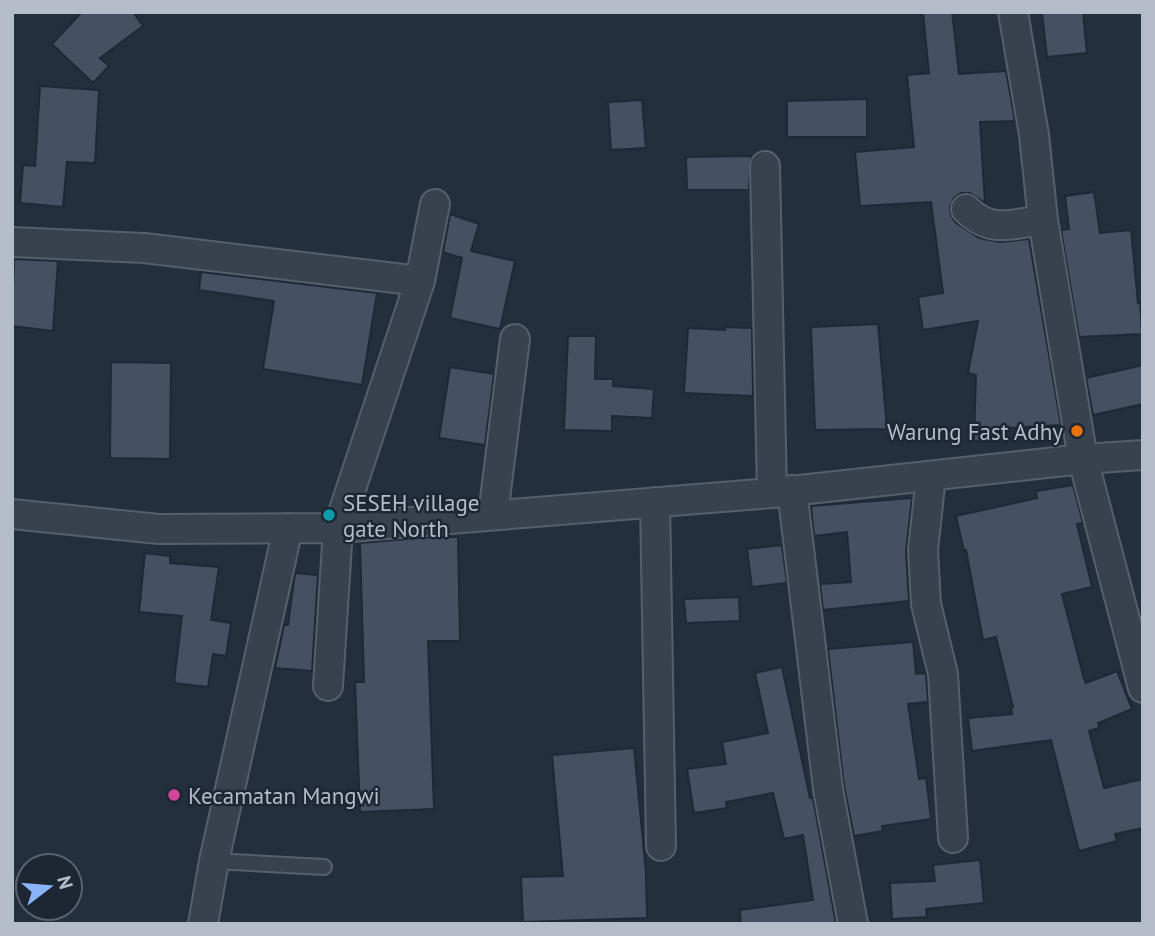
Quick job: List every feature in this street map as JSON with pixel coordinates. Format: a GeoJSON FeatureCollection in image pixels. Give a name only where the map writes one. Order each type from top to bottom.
{"type":"FeatureCollection","features":[{"type":"Feature","properties":{"kind":"street"},"geometry":{"type":"LineString","coordinates":[[1013,12],[1032,123],[1043,220],[1083,459],[1143,688]]}},
{"type":"Feature","properties":{"kind":"street"},"geometry":{"type":"LineString","coordinates":[[765,166],[782,491],[828,789],[853,924]]}},
{"type":"Feature","properties":{"kind":"street"},"geometry":{"type":"LineString","coordinates":[[328,686],[338,528],[420,281],[435,204]]}},
{"type":"Feature","properties":{"kind":"street"},"geometry":{"type":"LineString","coordinates":[[966,209],[978,220],[993,227],[1043,220]]}},
{"type":"Feature","properties":{"kind":"street"},"geometry":{"type":"LineString","coordinates":[[12,242],[144,248],[420,281]]}},
{"type":"Feature","properties":{"kind":"street"},"geometry":{"type":"LineString","coordinates":[[494,515],[515,339]]}},
{"type":"Feature","properties":{"kind":"street"},"geometry":{"type":"LineString","coordinates":[[12,514],[159,529],[338,528],[782,491],[1143,455]]}},
{"type":"Feature","properties":{"kind":"street"},"geometry":{"type":"LineString","coordinates":[[931,476],[923,550],[926,604],[943,674],[953,838]]}},
{"type":"Feature","properties":{"kind":"street"},"geometry":{"type":"LineString","coordinates":[[656,502],[661,846]]}},
{"type":"Feature","properties":{"kind":"street"},"geometry":{"type":"LineString","coordinates":[[203,924],[214,861],[288,528]]}},
{"type":"Feature","properties":{"kind":"lane"},"geometry":{"type":"LineString","coordinates":[[214,861],[324,867]]}},
{"type":"Feature","properties":{"kind":"building"},"geometry":{"type":"Polygon","coordinates":[[[82,12],[133,12],[143,26],[100,58],[109,66],[93,83],[52,44],[82,12]]]}},
{"type":"Feature","properties":{"kind":"building"},"geometry":{"type":"Polygon","coordinates":[[[923,12],[952,12],[959,74],[1006,71],[1015,121],[980,122],[985,203],[970,193],[961,193],[954,198],[950,207],[955,222],[979,238],[1000,242],[1029,239],[1061,425],[1007,428],[1007,442],[974,441],[976,375],[968,373],[978,321],[923,330],[918,297],[943,293],[931,202],[860,206],[855,152],[914,147],[907,75],[929,73],[923,12]]]}},
{"type":"Feature","properties":{"kind":"building"},"geometry":{"type":"Polygon","coordinates":[[[1083,12],[1087,53],[1047,57],[1042,13],[1083,12]]]}},
{"type":"Feature","properties":{"kind":"building"},"geometry":{"type":"Polygon","coordinates":[[[40,86],[99,90],[95,163],[67,162],[63,207],[20,203],[23,165],[35,166],[40,86]]]}},
{"type":"Feature","properties":{"kind":"building"},"geometry":{"type":"Polygon","coordinates":[[[867,99],[867,137],[787,137],[787,101],[867,99]]]}},
{"type":"Feature","properties":{"kind":"building"},"geometry":{"type":"Polygon","coordinates":[[[642,100],[646,148],[611,150],[608,102],[642,100]]]}},
{"type":"Feature","properties":{"kind":"building"},"geometry":{"type":"Polygon","coordinates":[[[751,156],[749,190],[687,190],[686,157],[751,156]]]}},
{"type":"Feature","properties":{"kind":"building"},"geometry":{"type":"Polygon","coordinates":[[[1094,192],[1100,233],[1131,230],[1142,334],[1079,337],[1061,230],[1069,229],[1065,196],[1094,192]]]}},
{"type":"Feature","properties":{"kind":"building"},"geometry":{"type":"Polygon","coordinates":[[[450,214],[479,224],[471,251],[515,261],[500,329],[450,318],[462,258],[443,252],[450,214]]]}},
{"type":"Feature","properties":{"kind":"building"},"geometry":{"type":"Polygon","coordinates":[[[14,259],[58,261],[53,331],[12,326],[14,259]]]}},
{"type":"Feature","properties":{"kind":"building"},"geometry":{"type":"Polygon","coordinates":[[[201,272],[377,293],[362,385],[263,369],[274,301],[199,290],[201,272]]]}},
{"type":"Feature","properties":{"kind":"building"},"geometry":{"type":"Polygon","coordinates":[[[878,324],[887,429],[815,430],[811,327],[878,324]]]}},
{"type":"Feature","properties":{"kind":"building"},"geometry":{"type":"Polygon","coordinates":[[[725,327],[752,328],[753,396],[684,393],[688,328],[725,330],[725,327]]]}},
{"type":"Feature","properties":{"kind":"building"},"geometry":{"type":"Polygon","coordinates":[[[568,336],[596,336],[595,379],[613,379],[613,386],[654,389],[652,418],[612,416],[612,431],[564,430],[568,336]]]}},
{"type":"Feature","properties":{"kind":"building"},"geometry":{"type":"Polygon","coordinates":[[[111,362],[171,363],[170,459],[110,458],[111,362]]]}},
{"type":"Feature","properties":{"kind":"building"},"geometry":{"type":"Polygon","coordinates":[[[1143,365],[1143,404],[1093,415],[1086,378],[1143,365]]]}},
{"type":"Feature","properties":{"kind":"building"},"geometry":{"type":"Polygon","coordinates":[[[450,367],[494,374],[485,445],[439,438],[450,367]]]}},
{"type":"Feature","properties":{"kind":"building"},"geometry":{"type":"Polygon","coordinates":[[[1073,485],[1083,523],[1077,524],[1092,587],[1062,594],[1084,679],[1086,683],[1117,671],[1132,709],[1098,723],[1099,728],[1089,731],[1104,788],[1143,779],[1143,828],[1115,834],[1117,841],[1079,851],[1051,740],[972,751],[968,718],[1012,714],[1013,707],[996,637],[983,640],[966,550],[964,551],[956,516],[1037,498],[1036,491],[1073,485]]]}},
{"type":"Feature","properties":{"kind":"building"},"geometry":{"type":"Polygon","coordinates":[[[912,498],[906,551],[909,601],[823,610],[820,584],[851,582],[847,532],[814,536],[811,506],[912,498]]]}},
{"type":"Feature","properties":{"kind":"building"},"geometry":{"type":"Polygon","coordinates":[[[458,537],[460,641],[428,641],[434,809],[360,812],[355,682],[364,682],[360,543],[458,537]]]}},
{"type":"Feature","properties":{"kind":"building"},"geometry":{"type":"Polygon","coordinates":[[[782,545],[787,583],[752,587],[747,549],[782,545]]]}},
{"type":"Feature","properties":{"kind":"building"},"geometry":{"type":"Polygon","coordinates":[[[145,553],[170,556],[170,563],[219,567],[211,620],[231,623],[226,656],[213,654],[208,687],[174,683],[182,616],[139,612],[145,553]]]}},
{"type":"Feature","properties":{"kind":"building"},"geometry":{"type":"Polygon","coordinates":[[[295,573],[318,575],[312,671],[275,668],[284,625],[288,625],[295,573]]]}},
{"type":"Feature","properties":{"kind":"building"},"geometry":{"type":"Polygon","coordinates":[[[739,597],[740,621],[686,623],[684,599],[739,597]]]}},
{"type":"Feature","properties":{"kind":"building"},"geometry":{"type":"Polygon","coordinates":[[[913,642],[916,674],[926,673],[928,702],[908,704],[919,779],[926,778],[931,819],[882,826],[883,831],[854,836],[844,786],[828,649],[913,642]]]}},
{"type":"Feature","properties":{"kind":"building"},"geometry":{"type":"Polygon","coordinates":[[[782,667],[810,798],[813,798],[836,924],[741,924],[740,910],[813,900],[803,835],[784,839],[773,793],[726,802],[727,808],[694,813],[687,769],[726,764],[722,742],[768,733],[755,673],[782,667]]]}},
{"type":"Feature","properties":{"kind":"building"},"geometry":{"type":"Polygon","coordinates":[[[634,748],[646,873],[647,918],[523,922],[521,877],[563,876],[552,755],[634,748]]]}},
{"type":"Feature","properties":{"kind":"building"},"geometry":{"type":"Polygon","coordinates":[[[980,860],[984,903],[926,909],[927,917],[892,919],[890,883],[935,881],[933,865],[980,860]]]}},
{"type":"Feature","properties":{"kind":"place","name":"Warung Fast Adhy"},"geometry":{"type":"Point","coordinates":[1077,431]}},
{"type":"Feature","properties":{"kind":"place","name":"SESEH village gate North"},"geometry":{"type":"Point","coordinates":[329,515]}},
{"type":"Feature","properties":{"kind":"place","name":"Kecamatan Mangwi"},"geometry":{"type":"Point","coordinates":[174,795]}}]}
